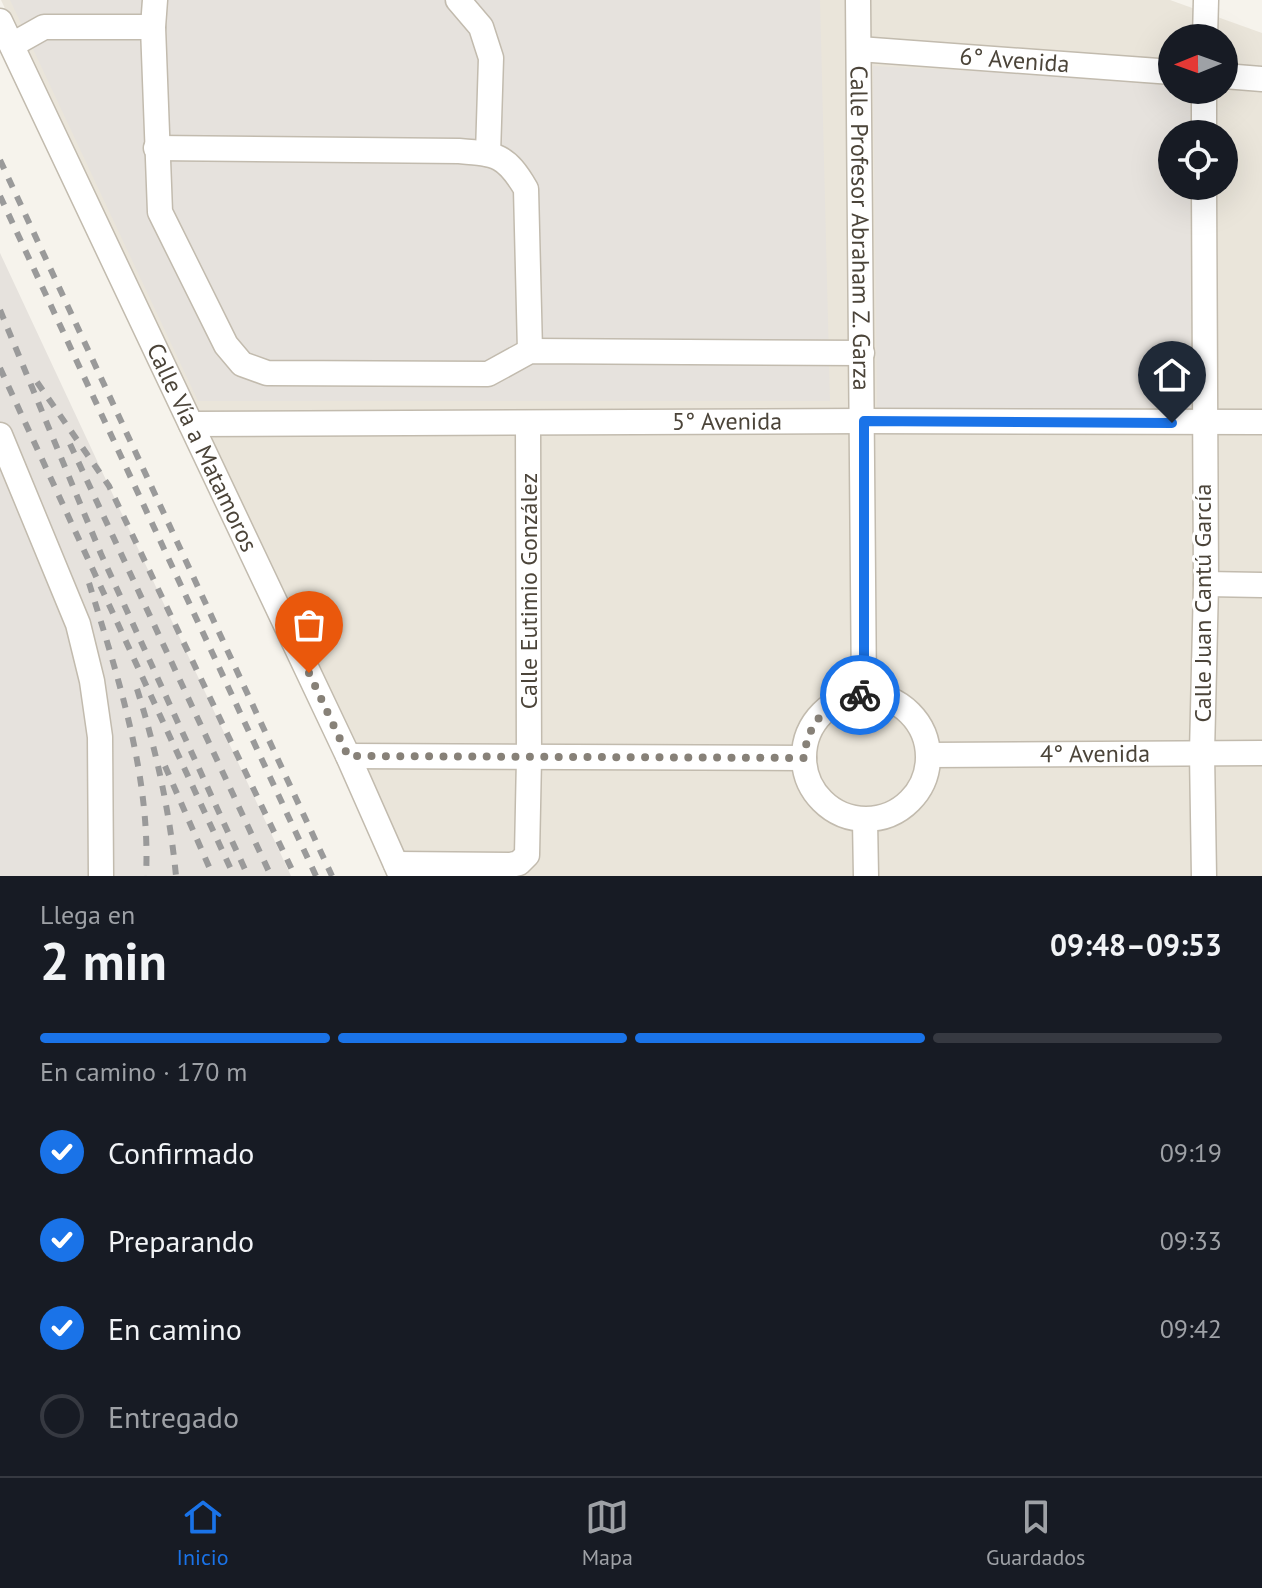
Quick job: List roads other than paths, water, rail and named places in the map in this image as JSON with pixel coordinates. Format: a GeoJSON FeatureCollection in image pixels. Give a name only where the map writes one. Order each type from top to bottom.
{"type":"FeatureCollection","features":[{"type":"Feature","properties":{"kind":"street"},"geometry":{"type":"LineString","coordinates":[[155,0],[153,27],[160,212],[226,345],[242,364],[267,373],[488,374],[530,351],[862,353]]}},
{"type":"Feature","properties":{"kind":"street"},"geometry":{"type":"LineString","coordinates":[[458,0],[481,27],[491,58],[488,154]]}},
{"type":"Feature","properties":{"kind":"street","name":"Calle Profesor Abraham Z. Garza"},"geometry":{"type":"LineString","coordinates":[[858,0],[864,695]]}},
{"type":"Feature","properties":{"kind":"street"},"geometry":{"type":"LineString","coordinates":[[1205,24],[1206,0]]}},
{"type":"Feature","properties":{"kind":"street","name":"Calle Vía a Matamoros"},"geometry":{"type":"LineString","coordinates":[[0,21],[399,870]]}},
{"type":"Feature","properties":{"kind":"street"},"geometry":{"type":"LineString","coordinates":[[12,45],[44,27],[153,27]]}},
{"type":"Feature","properties":{"kind":"street","name":"6° Avenida"},"geometry":{"type":"LineString","coordinates":[[859,49],[1158,71]]}},
{"type":"Feature","properties":{"kind":"street"},"geometry":{"type":"LineString","coordinates":[[1238,77],[1262,79]]}},
{"type":"Feature","properties":{"kind":"street"},"geometry":{"type":"LineString","coordinates":[[156,148],[488,154],[513,166],[526,189],[530,351]]}},
{"type":"Feature","properties":{"kind":"street","name":"Calle Juan Cantú García"},"geometry":{"type":"LineString","coordinates":[[1204,200],[1204,876]]}},
{"type":"Feature","properties":{"kind":"street","name":"5° Avenida"},"geometry":{"type":"LineString","coordinates":[[191,424],[1262,422]]}},
{"type":"Feature","properties":{"kind":"street","name":"Calle Eutimio González"},"geometry":{"type":"LineString","coordinates":[[399,870],[511,865],[523,860],[529,846],[528,424]]}},
{"type":"Feature","properties":{"kind":"street"},"geometry":{"type":"LineString","coordinates":[[0,435],[78,624],[92,681],[100,737],[101,876]]}},
{"type":"Feature","properties":{"kind":"street"},"geometry":{"type":"LineString","coordinates":[[1206,584],[1262,585]]}},
{"type":"Feature","properties":{"kind":"street"},"geometry":{"type":"LineString","coordinates":[[864,695],[884,697],[901,705],[916,719],[925,736],[929,755],[926,775],[918,794],[894,813],[865,820],[843,816],[824,803],[810,785],[804,758],[806,742],[814,724],[827,708],[845,698],[864,695]]}},
{"type":"Feature","properties":{"kind":"street","name":"4° Avenida"},"geometry":{"type":"LineString","coordinates":[[929,755],[1262,753]]}},
{"type":"Feature","properties":{"kind":"street"},"geometry":{"type":"LineString","coordinates":[[348,756],[804,758]]}},
{"type":"Feature","properties":{"kind":"street"},"geometry":{"type":"LineString","coordinates":[[865,820],[866,876]]}},
{"type":"Feature","properties":{"kind":"railway"},"geometry":{"type":"LineString","coordinates":[[0,160],[332,876]]}},
{"type":"Feature","properties":{"kind":"railway"},"geometry":{"type":"LineString","coordinates":[[0,196],[316,876]]}},
{"type":"Feature","properties":{"kind":"railway"},"geometry":{"type":"LineString","coordinates":[[0,310],[101,554],[248,876]]}},
{"type":"Feature","properties":{"kind":"railway"},"geometry":{"type":"LineString","coordinates":[[0,368],[234,876]]}},
{"type":"Feature","properties":{"kind":"railway"},"geometry":{"type":"LineString","coordinates":[[37,382],[109,486],[295,876]]}},
{"type":"Feature","properties":{"kind":"railway"},"geometry":{"type":"LineString","coordinates":[[70,444],[271,876]]}},
{"type":"Feature","properties":{"kind":"railway"},"geometry":{"type":"LineString","coordinates":[[89,583],[121,691],[138,765],[146,839],[146,876]]}},
{"type":"Feature","properties":{"kind":"railway"},"geometry":{"type":"LineString","coordinates":[[137,689],[161,781],[176,876]]}},
{"type":"Feature","properties":{"kind":"railway"},"geometry":{"type":"LineString","coordinates":[[165,766],[213,876]]}}]}
